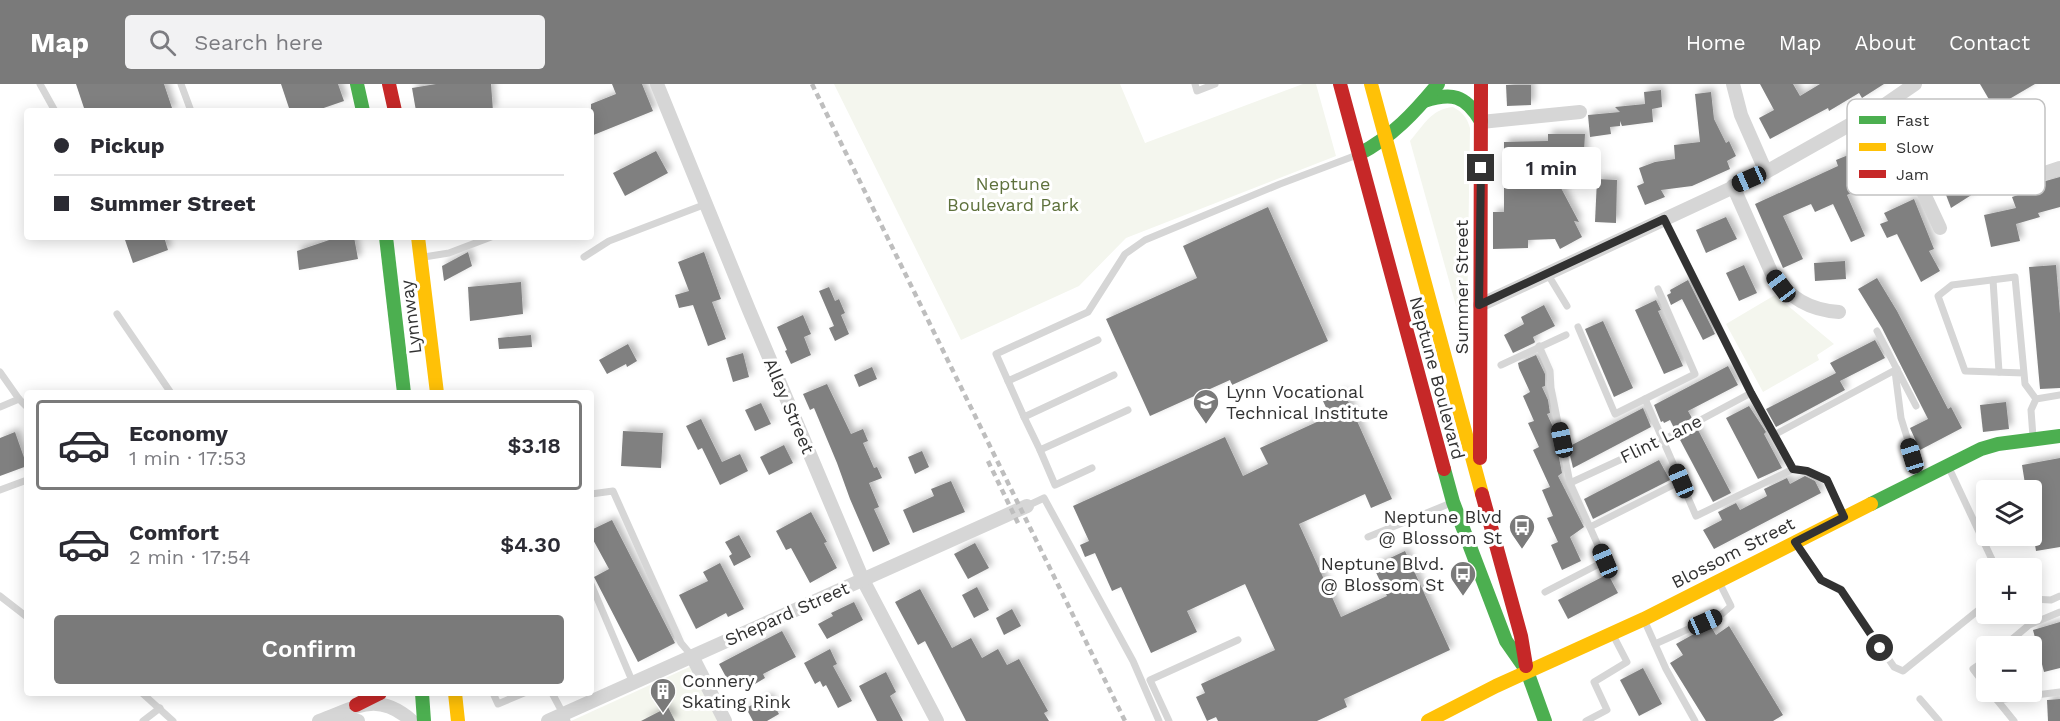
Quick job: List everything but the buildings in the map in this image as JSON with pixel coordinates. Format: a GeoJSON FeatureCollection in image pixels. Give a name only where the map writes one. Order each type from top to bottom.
{"type":"FeatureCollection","features":[{"type":"Feature","properties":{"kind":"main road"},"geometry":{"type":"LineString","coordinates":[[357,84],[362,108]]}},
{"type":"Feature","properties":{"kind":"main road"},"geometry":{"type":"LineString","coordinates":[[389,84],[394,108]]}},
{"type":"Feature","properties":{"kind":"main road","name":"Neptune Boulevard"},"geometry":{"type":"LineString","coordinates":[[1340,84],[1453,502],[1506,641],[1527,671]]}},
{"type":"Feature","properties":{"kind":"main road","name":"Neptune Boulevard"},"geometry":{"type":"LineString","coordinates":[[1371,84],[1521,636],[1527,671],[1545,721]]}},
{"type":"Feature","properties":{"kind":"main road"},"geometry":{"type":"LineString","coordinates":[[1359,154],[1387,139],[1413,114],[1438,84]]}},
{"type":"Feature","properties":{"kind":"main road","name":"Summer Street"},"geometry":{"type":"LineString","coordinates":[[1481,84],[1479,305],[1481,491]]}},
{"type":"Feature","properties":{"kind":"main road"},"geometry":{"type":"LineString","coordinates":[[1424,100],[1451,95],[1460,97],[1475,109],[1481,122]]}},
{"type":"Feature","properties":{"kind":"main road","name":"Lynnway"},"geometry":{"type":"LineString","coordinates":[[386,240],[404,390]]}},
{"type":"Feature","properties":{"kind":"main road","name":"Lynnway"},"geometry":{"type":"LineString","coordinates":[[419,240],[437,390]]}},
{"type":"Feature","properties":{"kind":"main road","name":"Blossom Street"},"geometry":{"type":"LineString","coordinates":[[1428,721],[1527,671],[1644,619],[1981,449],[2060,436]]}},
{"type":"Feature","properties":{"kind":"main road"},"geometry":{"type":"LineString","coordinates":[[356,705],[374,696]]}},
{"type":"Feature","properties":{"kind":"main road"},"geometry":{"type":"LineString","coordinates":[[422,696],[424,721]]}},
{"type":"Feature","properties":{"kind":"main road"},"geometry":{"type":"LineString","coordinates":[[455,696],[458,721]]}},
{"type":"Feature","properties":{"kind":"street","name":"Alley Street"},"geometry":{"type":"LineString","coordinates":[[657,84],[862,580],[937,721]]}},
{"type":"Feature","properties":{"kind":"street"},"geometry":{"type":"LineString","coordinates":[[1733,84],[1741,115],[1766,172]]}},
{"type":"Feature","properties":{"kind":"street"},"geometry":{"type":"LineString","coordinates":[[1894,99],[1916,84]]}},
{"type":"Feature","properties":{"kind":"street"},"geometry":{"type":"LineString","coordinates":[[1481,122],[1580,112]]}},
{"type":"Feature","properties":{"kind":"street"},"geometry":{"type":"LineString","coordinates":[[1479,305],[1766,172],[1847,126]]}},
{"type":"Feature","properties":{"kind":"street"},"geometry":{"type":"LineString","coordinates":[[2045,173],[2060,168]]}},
{"type":"Feature","properties":{"kind":"street"},"geometry":{"type":"LineString","coordinates":[[1732,186],[1772,274],[1781,286],[1793,298],[1808,306],[1823,311],[1839,312]]}},
{"type":"Feature","properties":{"kind":"street"},"geometry":{"type":"LineString","coordinates":[[1925,195],[1940,228]]}},
{"type":"Feature","properties":{"kind":"street","name":"Shepard Street"},"geometry":{"type":"LineString","coordinates":[[548,721],[565,718],[633,683],[1027,506]]}},
{"type":"Feature","properties":{"kind":"street"},"geometry":{"type":"LineString","coordinates":[[692,656],[725,721]]}},
{"type":"Feature","properties":{"kind":"street"},"geometry":{"type":"LineString","coordinates":[[326,719],[356,705],[371,704],[398,711],[412,721]]}},
{"type":"Feature","properties":{"kind":"street"},"geometry":{"type":"LineString","coordinates":[[326,719],[358,721]]}},
{"type":"Feature","properties":{"kind":"lane"},"geometry":{"type":"LineString","coordinates":[[40,84],[53,108]]}},
{"type":"Feature","properties":{"kind":"lane"},"geometry":{"type":"LineString","coordinates":[[181,84],[190,108]]}},
{"type":"Feature","properties":{"kind":"lane"},"geometry":{"type":"LineString","coordinates":[[1195,84],[1197,91],[1215,84]]}},
{"type":"Feature","properties":{"kind":"lane"},"geometry":{"type":"LineString","coordinates":[[1092,468],[1055,485],[996,354],[1088,312],[1125,254],[1145,240],[1359,154]]}},
{"type":"Feature","properties":{"kind":"lane"},"geometry":{"type":"LineString","coordinates":[[584,257],[609,241],[706,204]]}},
{"type":"Feature","properties":{"kind":"lane"},"geometry":{"type":"LineString","coordinates":[[1664,219],[1751,393],[1793,469]]}},
{"type":"Feature","properties":{"kind":"lane"},"geometry":{"type":"LineString","coordinates":[[422,257],[449,253],[483,240]]}},
{"type":"Feature","properties":{"kind":"lane"},"geometry":{"type":"LineString","coordinates":[[1547,273],[1567,306]]}},
{"type":"Feature","properties":{"kind":"lane"},"geometry":{"type":"LineString","coordinates":[[2024,372],[1965,371],[1938,296],[1952,285],[2015,277],[2024,372],[2025,384],[2036,399]]}},
{"type":"Feature","properties":{"kind":"lane"},"geometry":{"type":"LineString","coordinates":[[1993,280],[1999,372]]}},
{"type":"Feature","properties":{"kind":"lane"},"geometry":{"type":"LineString","coordinates":[[1578,327],[1615,414],[1695,374],[1658,289]]}},
{"type":"Feature","properties":{"kind":"lane"},"geometry":{"type":"LineString","coordinates":[[117,314],[169,390]]}},
{"type":"Feature","properties":{"kind":"lane"},"geometry":{"type":"LineString","coordinates":[[1877,331],[1916,406]]}},
{"type":"Feature","properties":{"kind":"lane"},"geometry":{"type":"LineString","coordinates":[[1501,365],[1566,334]]}},
{"type":"Feature","properties":{"kind":"lane"},"geometry":{"type":"LineString","coordinates":[[1008,381],[1098,340]]}},
{"type":"Feature","properties":{"kind":"lane"},"geometry":{"type":"LineString","coordinates":[[1539,346],[1550,371],[1551,388],[1570,483],[1605,561],[1545,592]]}},
{"type":"Feature","properties":{"kind":"lane"},"geometry":{"type":"LineString","coordinates":[[1774,435],[1896,370]]}},
{"type":"Feature","properties":{"kind":"lane"},"geometry":{"type":"LineString","coordinates":[[1896,370],[1901,418],[1920,479]]}},
{"type":"Feature","properties":{"kind":"lane"},"geometry":{"type":"LineString","coordinates":[[0,372],[24,404]]}},
{"type":"Feature","properties":{"kind":"lane"},"geometry":{"type":"LineString","coordinates":[[1024,417],[1114,375]]}},
{"type":"Feature","properties":{"kind":"lane","name":"Flint Lane"},"geometry":{"type":"LineString","coordinates":[[1570,483],[1663,440],[1751,393]]}},
{"type":"Feature","properties":{"kind":"lane"},"geometry":{"type":"LineString","coordinates":[[2036,399],[2060,395]]}},
{"type":"Feature","properties":{"kind":"lane"},"geometry":{"type":"LineString","coordinates":[[0,407],[19,399]]}},
{"type":"Feature","properties":{"kind":"lane"},"geometry":{"type":"LineString","coordinates":[[1645,399],[1696,516],[1793,469],[1807,471],[1827,480],[1844,517]]}},
{"type":"Feature","properties":{"kind":"lane"},"geometry":{"type":"LineString","coordinates":[[2034,439],[2031,410],[2036,399]]}},
{"type":"Feature","properties":{"kind":"lane"},"geometry":{"type":"LineString","coordinates":[[1040,450],[1128,410]]}},
{"type":"Feature","properties":{"kind":"lane"},"geometry":{"type":"LineString","coordinates":[[1948,466],[1991,558]]}},
{"type":"Feature","properties":{"kind":"lane"},"geometry":{"type":"LineString","coordinates":[[0,490],[24,481]]}},
{"type":"Feature","properties":{"kind":"lane"},"geometry":{"type":"LineString","coordinates":[[1590,527],[1681,481]]}},
{"type":"Feature","properties":{"kind":"lane"},"geometry":{"type":"LineString","coordinates":[[594,494],[613,491],[681,643],[692,656]]}},
{"type":"Feature","properties":{"kind":"lane"},"geometry":{"type":"LineString","coordinates":[[1027,506],[1044,498],[1133,661],[1160,721]]}},
{"type":"Feature","properties":{"kind":"lane"},"geometry":{"type":"LineString","coordinates":[[1368,537],[1453,502]]}},
{"type":"Feature","properties":{"kind":"lane"},"geometry":{"type":"LineString","coordinates":[[1795,542],[1821,580],[1841,590],[1894,667],[1903,671],[1976,612]]}},
{"type":"Feature","properties":{"kind":"lane"},"geometry":{"type":"LineString","coordinates":[[1655,644],[1722,614],[1731,606],[1718,580]]}},
{"type":"Feature","properties":{"kind":"lane"},"geometry":{"type":"LineString","coordinates":[[594,591],[633,683]]}},
{"type":"Feature","properties":{"kind":"lane"},"geometry":{"type":"LineString","coordinates":[[0,596],[24,615]]}},
{"type":"Feature","properties":{"kind":"lane"},"geometry":{"type":"LineString","coordinates":[[2042,599],[2051,600],[2060,597]]}},
{"type":"Feature","properties":{"kind":"lane"},"geometry":{"type":"LineString","coordinates":[[2018,636],[2029,625],[2060,612]]}},
{"type":"Feature","properties":{"kind":"lane"},"geometry":{"type":"LineString","coordinates":[[1644,619],[1666,669],[1695,721]]}},
{"type":"Feature","properties":{"kind":"lane"},"geometry":{"type":"LineString","coordinates":[[1586,721],[1607,710],[1594,682],[1627,662],[1612,634]]}},
{"type":"Feature","properties":{"kind":"lane"},"geometry":{"type":"LineString","coordinates":[[1169,721],[1150,680],[1238,640]]}},
{"type":"Feature","properties":{"kind":"lane"},"geometry":{"type":"LineString","coordinates":[[2042,694],[2060,692]]}},
{"type":"Feature","properties":{"kind":"lane"},"geometry":{"type":"LineString","coordinates":[[146,696],[173,721]]}},
{"type":"Feature","properties":{"kind":"lane"},"geometry":{"type":"LineString","coordinates":[[495,696],[498,704],[517,696]]}},
{"type":"Feature","properties":{"kind":"lane"},"geometry":{"type":"LineString","coordinates":[[554,696],[565,718]]}},
{"type":"Feature","properties":{"kind":"lane"},"geometry":{"type":"LineString","coordinates":[[1920,699],[1939,721]]}},
{"type":"Feature","properties":{"kind":"lane"},"geometry":{"type":"LineString","coordinates":[[1999,702],[2014,721]]}},
{"type":"Feature","properties":{"kind":"lane"},"geometry":{"type":"LineString","coordinates":[[142,721],[160,708]]}},
{"type":"Feature","properties":{"kind":"green space","name":"Neptune Boulevard Park"},"geometry":{"type":"Polygon","coordinates":[[[834,84],[1120,84],[1145,143],[1303,84],[1316,84],[1336,156],[1126,238],[1079,286],[961,340],[834,84]]]}},
{"type":"Feature","properties":{"kind":"green space"},"geometry":{"type":"Polygon","coordinates":[[[1453,107],[1464,115],[1470,128],[1467,320],[1460,320],[1410,141],[1433,114],[1453,107]]]}},
{"type":"Feature","properties":{"kind":"green space"},"geometry":{"type":"Polygon","coordinates":[[[1775,295],[1834,344],[1817,355],[1819,360],[1763,392],[1726,324],[1775,295]]]}},
{"type":"Feature","properties":{"kind":"green space"},"geometry":{"type":"Polygon","coordinates":[[[696,664],[720,721],[571,721],[696,664]]]}},
{"type":"Feature","properties":{"kind":"railway"},"geometry":{"type":"LineString","coordinates":[[812,84],[1125,721]]}},
{"type":"Feature","properties":{"kind":"railway"},"geometry":{"type":"LineString","coordinates":[[988,461],[1018,523]]}},
{"type":"Feature","properties":{"kind":"traffic: fast"},"geometry":{"type":"LineString","coordinates":[[357,84],[362,108]]}},
{"type":"Feature","properties":{"kind":"traffic: fast"},"geometry":{"type":"LineString","coordinates":[[1359,154],[1382,140],[1402,123],[1438,84]]}},
{"type":"Feature","properties":{"kind":"traffic: fast"},"geometry":{"type":"LineString","coordinates":[[1424,101],[1442,97],[1457,98],[1469,106],[1481,121]]}},
{"type":"Feature","properties":{"kind":"traffic: fast"},"geometry":{"type":"LineString","coordinates":[[386,240],[404,390]]}},
{"type":"Feature","properties":{"kind":"traffic: fast"},"geometry":{"type":"LineString","coordinates":[[1871,504],[1981,449],[1998,444],[2060,436]]}},
{"type":"Feature","properties":{"kind":"traffic: fast"},"geometry":{"type":"LineString","coordinates":[[1444,469],[1453,502],[1506,641],[1527,671],[1545,721]]}},
{"type":"Feature","properties":{"kind":"traffic: fast"},"geometry":{"type":"LineString","coordinates":[[422,696],[424,721]]}},
{"type":"Feature","properties":{"kind":"traffic: slow"},"geometry":{"type":"LineString","coordinates":[[1371,84],[1482,494]]}},
{"type":"Feature","properties":{"kind":"traffic: slow"},"geometry":{"type":"LineString","coordinates":[[418,240],[437,390]]}},
{"type":"Feature","properties":{"kind":"traffic: slow"},"geometry":{"type":"LineString","coordinates":[[1428,721],[1496,686],[1644,619],[1871,504]]}},
{"type":"Feature","properties":{"kind":"traffic: slow"},"geometry":{"type":"LineString","coordinates":[[455,696],[458,721]]}},
{"type":"Feature","properties":{"kind":"traffic: jam"},"geometry":{"type":"LineString","coordinates":[[389,84],[394,108]]}},
{"type":"Feature","properties":{"kind":"traffic: jam"},"geometry":{"type":"LineString","coordinates":[[1340,84],[1444,469]]}},
{"type":"Feature","properties":{"kind":"traffic: jam"},"geometry":{"type":"LineString","coordinates":[[1480,458],[1481,84]]}},
{"type":"Feature","properties":{"kind":"traffic: jam"},"geometry":{"type":"LineString","coordinates":[[1482,494],[1521,636],[1526,666]]}},
{"type":"Feature","properties":{"kind":"traffic: jam"},"geometry":{"type":"LineString","coordinates":[[356,705],[374,696]]}},
{"type":"Feature","properties":{"kind":"place","name":"Lynn Vocational Technical Institute"},"geometry":{"type":"Point","coordinates":[1206,425]}},
{"type":"Feature","properties":{"kind":"place","name":"Neptune Blvd @ Blossom St"},"geometry":{"type":"Point","coordinates":[1522,550]}},
{"type":"Feature","properties":{"kind":"place","name":"Neptune Blvd. @ Blossom St"},"geometry":{"type":"Point","coordinates":[1463,597]}},
{"type":"Feature","properties":{"kind":"place","name":"Connery Skating Rink"},"geometry":{"type":"Point","coordinates":[663,714]}},
{"type":"Feature","properties":{"kind":"route"},"geometry":{"type":"LineString","coordinates":[[1481,168],[1479,305],[1664,219],[1751,393],[1793,469],[1807,471],[1827,480],[1844,517],[1795,542],[1821,580],[1841,590],[1880,648]]}}]}
